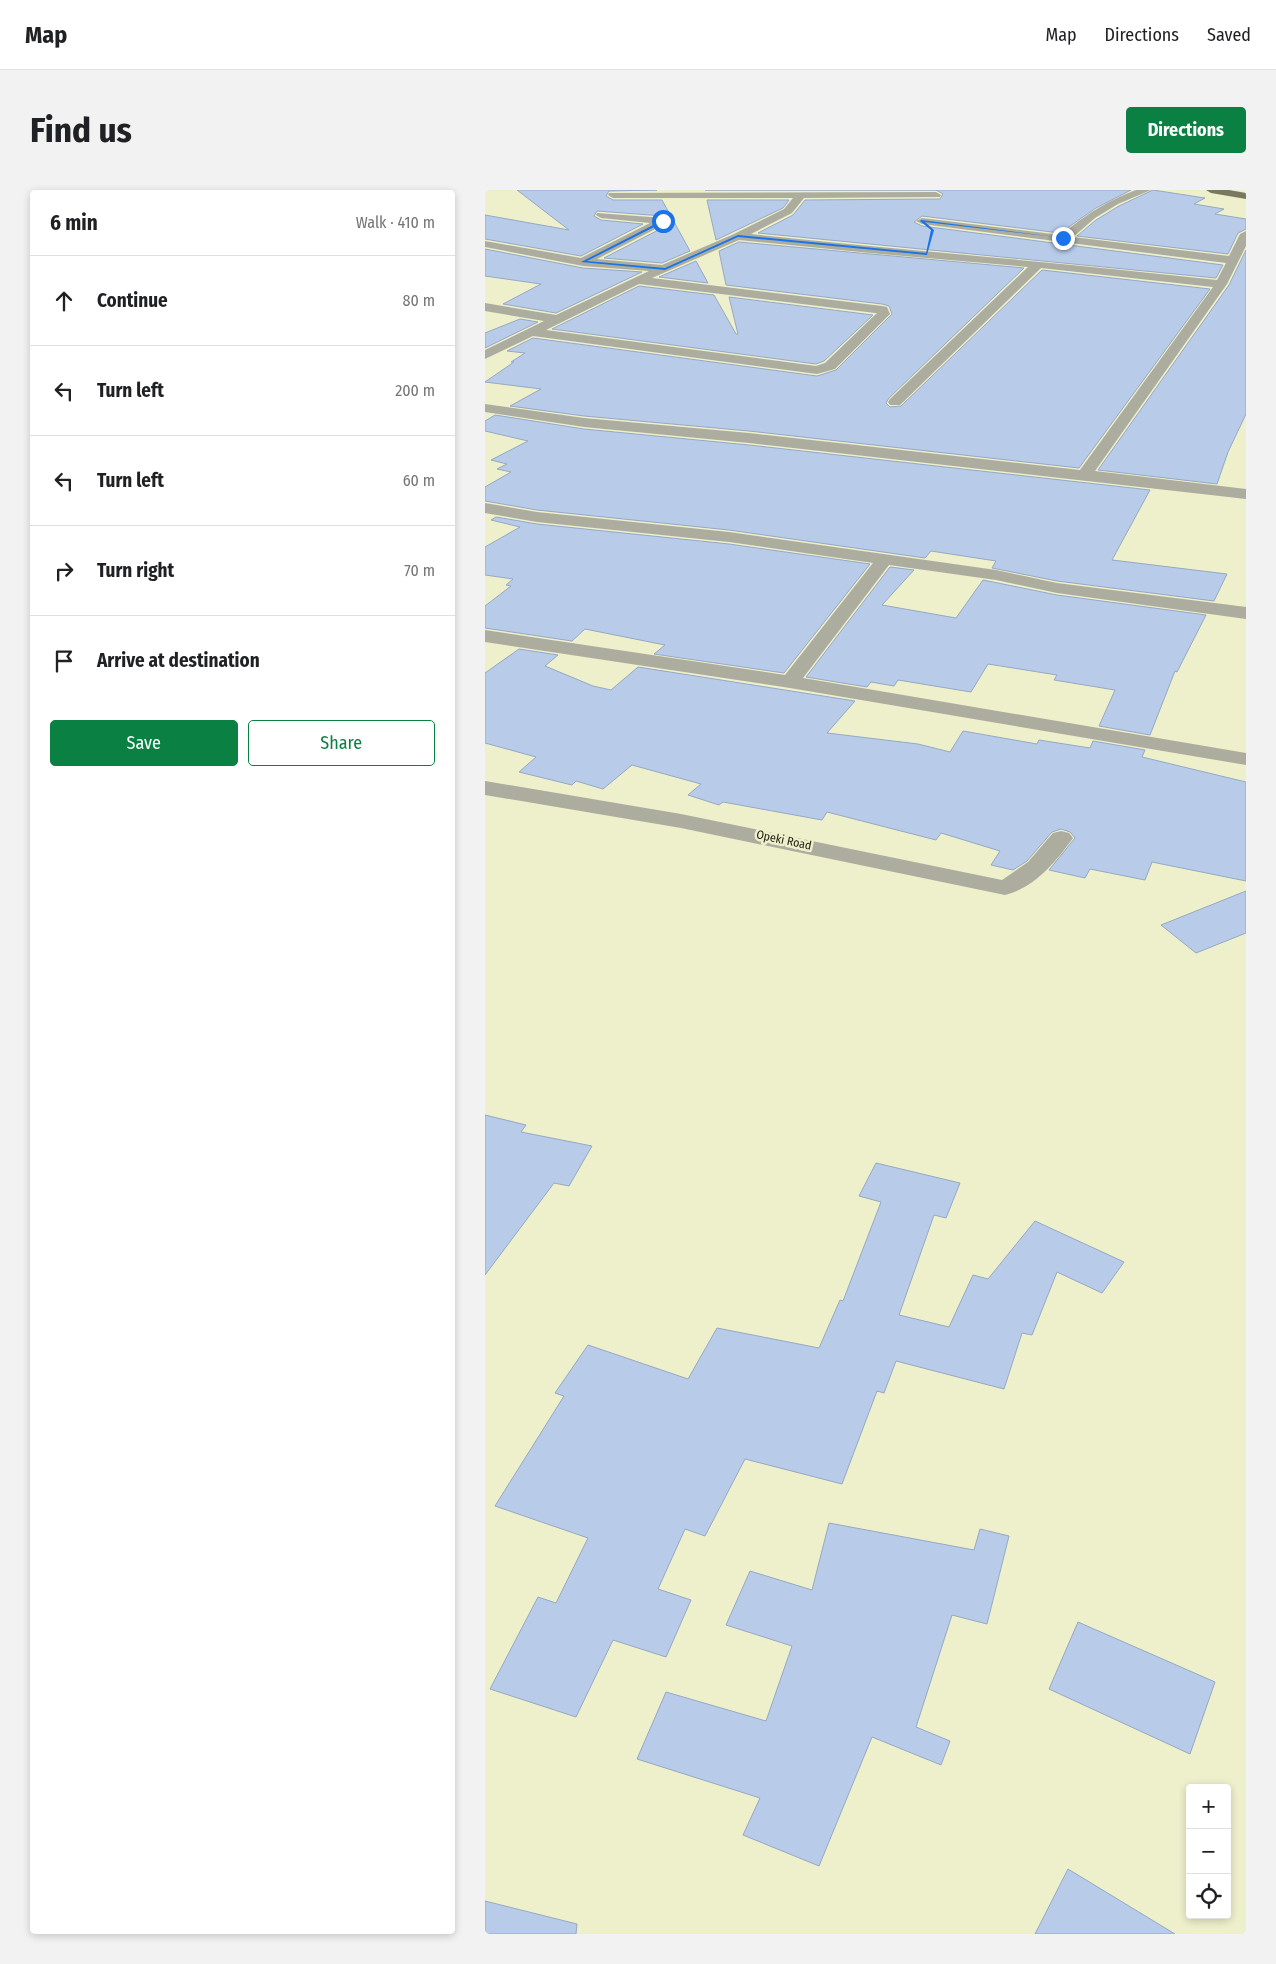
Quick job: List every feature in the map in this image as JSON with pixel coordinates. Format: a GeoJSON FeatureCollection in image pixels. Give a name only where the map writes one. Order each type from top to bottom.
{"type":"FeatureCollection","features":[{"type":"Feature","properties":{"kind":"main road"},"geometry":{"type":"LineString","coordinates":[[1211,190],[1246,196]]}},
{"type":"Feature","properties":{"kind":"street"},"geometry":{"type":"LineString","coordinates":[[1063,238],[1091,216],[1114,202],[1146,190]]}},
{"type":"Feature","properties":{"kind":"street"},"geometry":{"type":"LineString","coordinates":[[922,212],[939,193]]}},
{"type":"Feature","properties":{"kind":"street"},"geometry":{"type":"LineString","coordinates":[[613,194],[939,193]]}},
{"type":"Feature","properties":{"kind":"street"},"geometry":{"type":"LineString","coordinates":[[485,354],[637,280],[738,236],[788,211],[801,194]]}},
{"type":"Feature","properties":{"kind":"street"},"geometry":{"type":"LineString","coordinates":[[922,212],[1063,238],[1232,260]]}},
{"type":"Feature","properties":{"kind":"street"},"geometry":{"type":"LineString","coordinates":[[922,212],[933,230]]}},
{"type":"Feature","properties":{"kind":"street"},"geometry":{"type":"LineString","coordinates":[[583,262],[663,221],[601,216]]}},
{"type":"Feature","properties":{"kind":"street"},"geometry":{"type":"LineString","coordinates":[[1085,474],[1221,284],[1246,234]]}},
{"type":"Feature","properties":{"kind":"street"},"geometry":{"type":"LineString","coordinates":[[738,236],[928,250],[1221,284]]}},
{"type":"Feature","properties":{"kind":"street"},"geometry":{"type":"LineString","coordinates":[[485,244],[583,262],[665,269]]}},
{"type":"Feature","properties":{"kind":"street"},"geometry":{"type":"LineString","coordinates":[[895,402],[1038,264]]}},
{"type":"Feature","properties":{"kind":"street"},"geometry":{"type":"LineString","coordinates":[[531,332],[817,370],[830,366],[884,314],[882,310],[875,309],[637,280]]}},
{"type":"Feature","properties":{"kind":"street"},"geometry":{"type":"LineString","coordinates":[[485,307],[557,319]]}},
{"type":"Feature","properties":{"kind":"street"},"geometry":{"type":"LineString","coordinates":[[485,408],[519,414],[1085,474],[1246,494]]}},
{"type":"Feature","properties":{"kind":"street"},"geometry":{"type":"LineString","coordinates":[[485,508],[537,517],[693,532],[996,575],[1057,588],[1246,613]]}},
{"type":"Feature","properties":{"kind":"street"},"geometry":{"type":"LineString","coordinates":[[790,682],[885,559]]}},
{"type":"Feature","properties":{"kind":"street"},"geometry":{"type":"LineString","coordinates":[[485,636],[790,682],[1246,759]]}},
{"type":"Feature","properties":{"kind":"street","name":"Opeki Road"},"geometry":{"type":"LineString","coordinates":[[485,788],[739,830],[1005,888],[1019,883],[1031,874],[1061,838]]}},
{"type":"Feature","properties":{"kind":"building"},"geometry":{"type":"Polygon","coordinates":[[[517,190],[657,190],[609,191],[606,196],[613,200],[662,200],[690,251],[662,263],[604,258],[668,225],[671,221],[663,216],[597,211],[594,216],[601,220],[643,224],[581,256],[485,239],[485,215],[569,230],[517,190]]]}},
{"type":"Feature","properties":{"kind":"building"},"geometry":{"type":"Polygon","coordinates":[[[936,190],[1131,190],[1096,208],[1060,233],[922,216],[914,222],[922,226],[1223,265],[1216,278],[758,233],[793,215],[805,200],[940,199],[943,194],[936,190]]]}},
{"type":"Feature","properties":{"kind":"building"},"geometry":{"type":"Polygon","coordinates":[[[1153,190],[1205,198],[1194,204],[1224,209],[1215,214],[1246,219],[1246,229],[1238,233],[1228,254],[1077,236],[1096,220],[1119,206],[1153,190]]]}},
{"type":"Feature","properties":{"kind":"building"},"geometry":{"type":"Polygon","coordinates":[[[707,200],[789,200],[783,208],[716,240],[707,200]]]}},
{"type":"Feature","properties":{"kind":"building"},"geometry":{"type":"Polygon","coordinates":[[[739,242],[1024,268],[889,398],[886,403],[890,407],[901,406],[1042,270],[1210,289],[1079,468],[749,431],[584,416],[510,406],[541,389],[485,382],[525,353],[507,351],[533,338],[817,376],[836,370],[892,314],[889,306],[882,304],[726,285],[719,251],[739,242]]]}},
{"type":"Feature","properties":{"kind":"building"},"geometry":{"type":"Polygon","coordinates":[[[485,249],[583,268],[642,272],[556,313],[503,304],[541,284],[485,276],[485,249]]]}},
{"type":"Feature","properties":{"kind":"building"},"geometry":{"type":"Polygon","coordinates":[[[1246,250],[1246,414],[1228,452],[1217,484],[1098,470],[1229,285],[1246,250]]]}},
{"type":"Feature","properties":{"kind":"building"},"geometry":{"type":"Polygon","coordinates":[[[696,261],[708,283],[659,277],[696,261]]]}},
{"type":"Feature","properties":{"kind":"building"},"geometry":{"type":"Polygon","coordinates":[[[639,286],[714,295],[736,334],[738,334],[729,297],[873,315],[824,361],[816,364],[552,329],[639,286]]]}},
{"type":"Feature","properties":{"kind":"building"},"geometry":{"type":"Polygon","coordinates":[[[520,319],[538,322],[485,348],[485,333],[520,319]]]}},
{"type":"Feature","properties":{"kind":"building"},"geometry":{"type":"Polygon","coordinates":[[[495,415],[584,429],[749,445],[1150,490],[1112,560],[1227,574],[1214,601],[1057,581],[992,568],[996,561],[931,551],[925,558],[729,530],[537,510],[485,501],[485,487],[511,472],[497,469],[507,464],[491,460],[528,441],[485,431],[485,421],[495,415]]]}},
{"type":"Feature","properties":{"kind":"building"},"geometry":{"type":"Polygon","coordinates":[[[496,517],[537,524],[729,544],[870,564],[784,673],[654,654],[665,645],[585,629],[572,641],[485,628],[485,606],[511,586],[506,585],[513,579],[485,575],[485,547],[520,527],[491,520],[496,517]]]}},
{"type":"Feature","properties":{"kind":"building"},"geometry":{"type":"Polygon","coordinates":[[[890,567],[914,570],[882,605],[956,618],[983,580],[1057,595],[1206,615],[1177,672],[1175,671],[1150,735],[1099,726],[1115,690],[1054,680],[1057,675],[988,664],[971,692],[898,680],[894,686],[871,682],[867,687],[806,677],[890,567]]]}},
{"type":"Feature","properties":{"kind":"building"},"geometry":{"type":"Polygon","coordinates":[[[519,649],[558,655],[545,666],[593,686],[611,690],[638,667],[855,701],[827,733],[918,744],[950,752],[963,731],[1037,744],[1039,740],[1090,748],[1093,741],[1145,750],[1142,757],[1246,782],[1246,881],[1152,862],[1145,880],[1090,869],[1085,878],[1049,870],[1075,838],[1070,832],[1061,829],[1052,832],[1027,861],[1013,870],[991,865],[1000,851],[941,833],[936,840],[827,812],[822,820],[723,802],[719,805],[688,795],[701,784],[632,765],[603,789],[576,781],[572,785],[519,772],[536,757],[485,743],[485,673],[519,649]]]}},
{"type":"Feature","properties":{"kind":"building"},"geometry":{"type":"Polygon","coordinates":[[[1246,891],[1246,933],[1196,953],[1161,925],[1246,891]]]}},
{"type":"Feature","properties":{"kind":"building"},"geometry":{"type":"Polygon","coordinates":[[[485,1115],[526,1125],[521,1132],[592,1146],[569,1186],[554,1183],[485,1275],[485,1115]]]}},
{"type":"Feature","properties":{"kind":"building"},"geometry":{"type":"Polygon","coordinates":[[[876,1163],[960,1183],[946,1218],[934,1215],[899,1315],[949,1327],[973,1275],[988,1279],[1035,1221],[1124,1262],[1102,1293],[1057,1272],[1032,1335],[1022,1333],[1004,1389],[896,1361],[884,1393],[877,1391],[842,1484],[745,1459],[705,1536],[685,1529],[658,1589],[691,1600],[666,1657],[613,1640],[576,1717],[490,1689],[538,1597],[556,1603],[588,1538],[495,1506],[564,1396],[555,1393],[588,1345],[688,1379],[717,1328],[819,1348],[840,1300],[843,1301],[881,1202],[859,1196],[876,1163]]]}},
{"type":"Feature","properties":{"kind":"building"},"geometry":{"type":"Polygon","coordinates":[[[829,1523],[974,1550],[980,1529],[1009,1536],[987,1624],[952,1615],[916,1727],[950,1741],[941,1765],[872,1737],[819,1866],[743,1835],[760,1798],[637,1759],[666,1692],[766,1721],[792,1646],[726,1625],[750,1571],[812,1590],[829,1523]]]}},
{"type":"Feature","properties":{"kind":"building"},"geometry":{"type":"Polygon","coordinates":[[[1078,1622],[1215,1682],[1190,1754],[1049,1689],[1078,1622]]]}},
{"type":"Feature","properties":{"kind":"building"},"geometry":{"type":"Polygon","coordinates":[[[1068,1869],[1175,1934],[1035,1934],[1068,1869]]]}},
{"type":"Feature","properties":{"kind":"building"},"geometry":{"type":"Polygon","coordinates":[[[485,1901],[577,1924],[576,1934],[485,1934],[485,1901]]]}},
{"type":"Feature","properties":{"kind":"route"},"geometry":{"type":"LineString","coordinates":[[663,221],[583,262],[665,269],[738,236],[927,254],[933,230],[921,221],[1063,238]]}}]}
